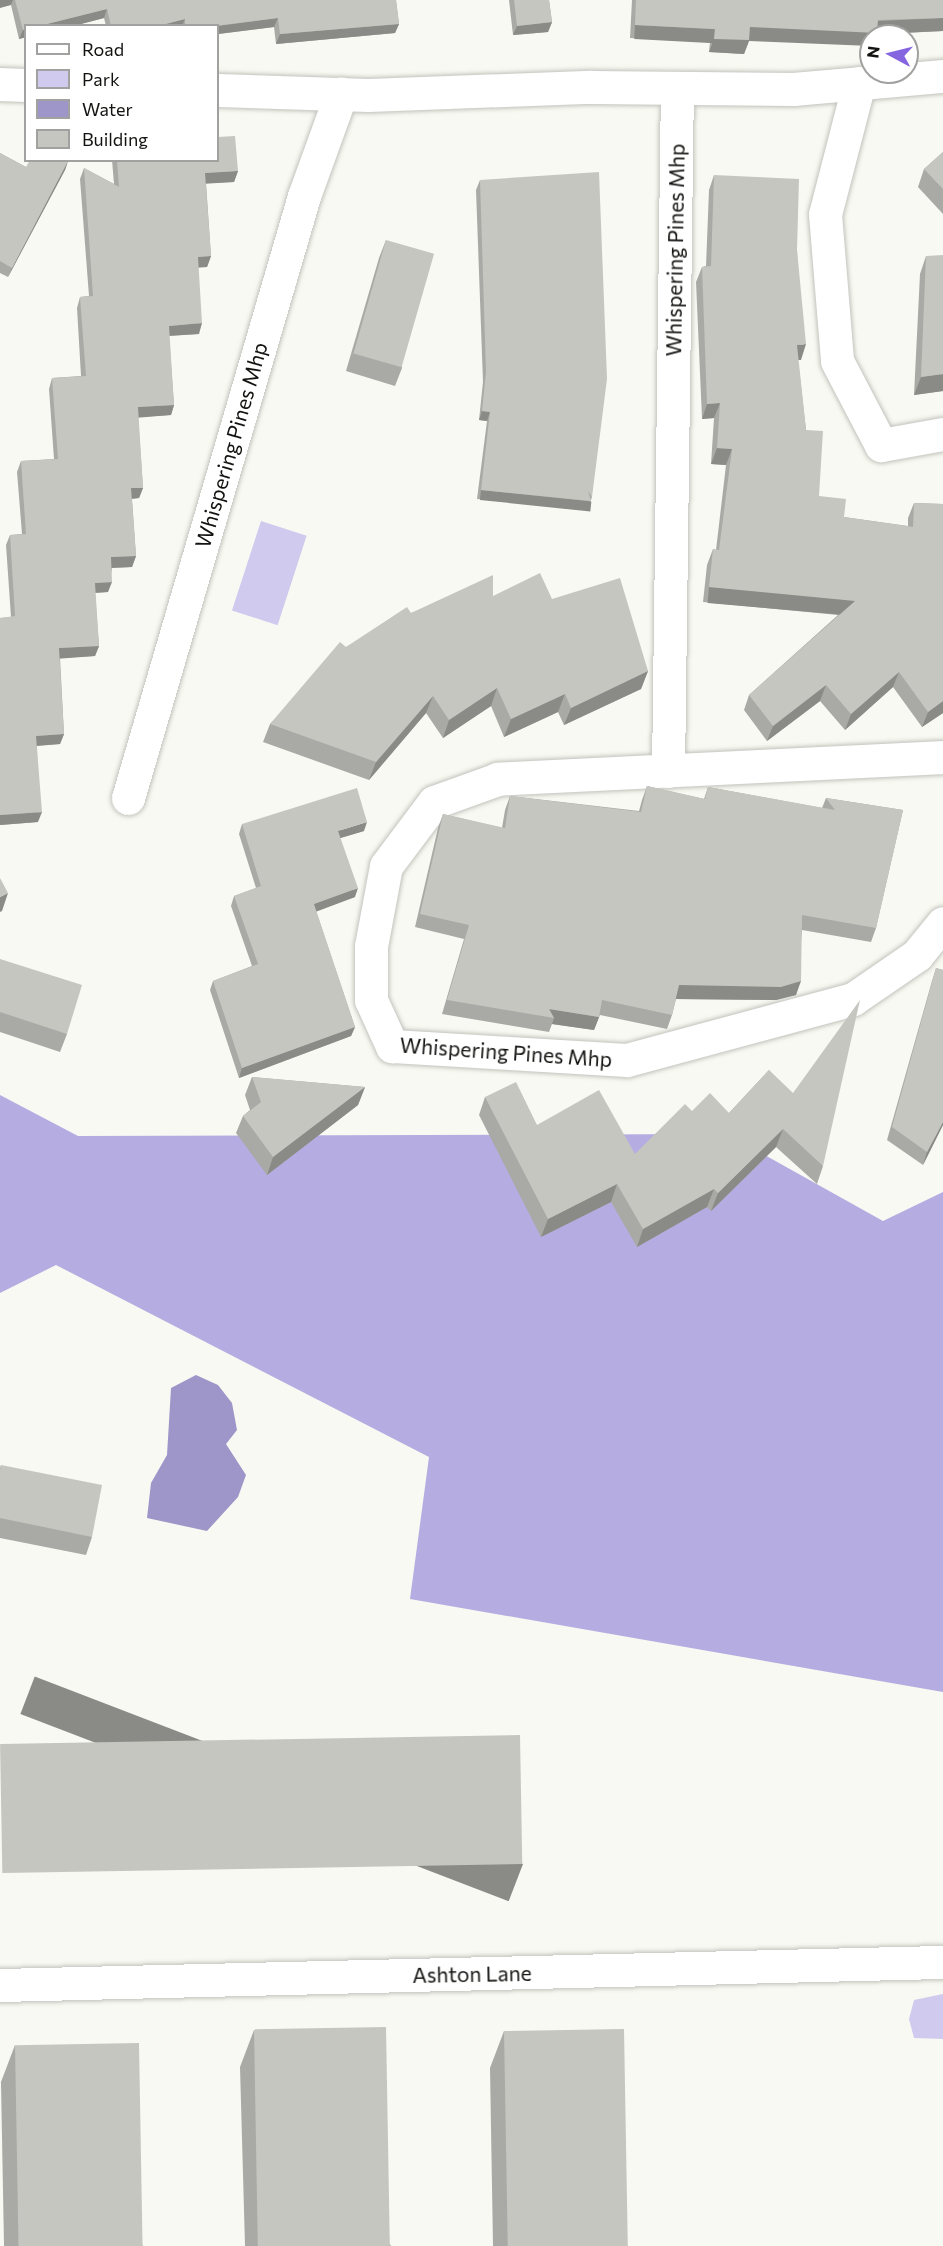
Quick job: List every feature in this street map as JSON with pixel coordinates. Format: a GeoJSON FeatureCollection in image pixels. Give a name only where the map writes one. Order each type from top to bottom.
{"type":"FeatureCollection","features":[{"type":"Feature","properties":{"kind":"street"},"geometry":{"type":"LineString","coordinates":[[919,78],[943,76]]}},
{"type":"Feature","properties":{"kind":"street"},"geometry":{"type":"LineString","coordinates":[[219,90],[341,94],[859,83],[825,214],[837,361],[881,446],[943,434]]}},
{"type":"Feature","properties":{"kind":"street"},"geometry":{"type":"LineString","coordinates":[[0,84],[24,85]]}},
{"type":"Feature","properties":{"kind":"street","name":"Whispering Pines Mhp"},"geometry":{"type":"LineString","coordinates":[[668,771],[677,88]]}},
{"type":"Feature","properties":{"kind":"street","name":"Whispering Pines Mhp"},"geometry":{"type":"LineString","coordinates":[[128,798],[304,196],[341,94]]}},
{"type":"Feature","properties":{"kind":"street","name":"Whispering Pines Mhp"},"geometry":{"type":"LineString","coordinates":[[943,757],[498,779],[434,802],[386,866],[371,946],[371,1000],[392,1047],[627,1060],[853,999],[917,955],[943,923]]}},
{"type":"Feature","properties":{"kind":"street","name":"Ashton Lane"},"geometry":{"type":"LineString","coordinates":[[0,1985],[943,1962]]}},
{"type":"Feature","properties":{"kind":"green space"},"geometry":{"type":"Polygon","coordinates":[[[261,521],[307,536],[278,625],[232,610],[261,521]]]}},
{"type":"Feature","properties":{"kind":"green space"},"geometry":{"type":"Polygon","coordinates":[[[943,1994],[943,2039],[914,2038],[909,2019],[914,2000],[943,1994]]]}},
{"type":"Feature","properties":{"kind":"shaded area"},"geometry":{"type":"Polygon","coordinates":[[[0,1095],[78,1136],[727,1134],[883,1221],[943,1192],[943,1692],[410,1599],[429,1457],[56,1265],[0,1293],[0,1095]]]}},
{"type":"Feature","properties":{"kind":"water"},"geometry":{"type":"Polygon","coordinates":[[[196,1375],[218,1385],[232,1403],[237,1430],[226,1444],[246,1475],[238,1497],[207,1531],[147,1518],[151,1483],[167,1455],[171,1388],[196,1375]]]}},
{"type":"Feature","properties":{"kind":"building"},"geometry":{"type":"Polygon","coordinates":[[[15,0],[396,0],[399,24],[280,34],[278,18],[219,25],[185,24],[185,19],[166,24],[111,24],[107,9],[47,24],[24,24],[23,30],[15,0]]]}},
{"type":"Feature","properties":{"kind":"building"},"geometry":{"type":"Polygon","coordinates":[[[514,0],[549,0],[552,22],[517,26],[514,0]]]}},
{"type":"Feature","properties":{"kind":"building"},"geometry":{"type":"Polygon","coordinates":[[[636,0],[943,0],[943,18],[878,20],[878,24],[859,24],[859,32],[750,27],[749,40],[714,39],[715,29],[635,25],[636,0]]]}},
{"type":"Feature","properties":{"kind":"building"},"geometry":{"type":"Polygon","coordinates":[[[235,136],[238,171],[205,173],[211,256],[198,257],[202,323],[169,326],[174,405],[138,407],[143,488],[131,488],[136,556],[111,557],[112,582],[95,583],[99,646],[59,648],[64,734],[36,736],[42,812],[0,815],[0,618],[15,616],[10,535],[26,534],[21,461],[58,459],[52,378],[86,376],[80,297],[93,296],[84,168],[119,187],[117,162],[219,162],[219,137],[235,136]]]}},
{"type":"Feature","properties":{"kind":"building"},"geometry":{"type":"Polygon","coordinates":[[[943,152],[943,189],[924,169],[943,152]]]}},
{"type":"Feature","properties":{"kind":"building"},"geometry":{"type":"Polygon","coordinates":[[[0,153],[26,167],[29,162],[67,162],[12,268],[0,261],[0,153]]]}},
{"type":"Feature","properties":{"kind":"building"},"geometry":{"type":"Polygon","coordinates":[[[599,172],[607,379],[592,497],[588,491],[591,501],[481,490],[490,412],[482,411],[486,372],[480,180],[599,172]]]}},
{"type":"Feature","properties":{"kind":"building"},"geometry":{"type":"Polygon","coordinates":[[[714,175],[799,179],[797,250],[806,344],[797,345],[806,430],[823,431],[819,496],[846,499],[844,517],[913,527],[914,503],[943,504],[943,701],[928,712],[899,672],[851,714],[826,685],[773,726],[749,695],[855,601],[709,587],[713,549],[719,550],[732,449],[717,448],[720,403],[707,404],[702,267],[711,266],[714,175]]]}},
{"type":"Feature","properties":{"kind":"building"},"geometry":{"type":"Polygon","coordinates":[[[386,240],[434,254],[402,367],[353,353],[386,240]]]}},
{"type":"Feature","properties":{"kind":"building"},"geometry":{"type":"Polygon","coordinates":[[[943,255],[943,374],[921,377],[926,256],[943,255]]]}},
{"type":"Feature","properties":{"kind":"building"},"geometry":{"type":"Polygon","coordinates":[[[540,573],[552,599],[620,578],[648,671],[571,708],[565,694],[511,719],[497,688],[449,720],[433,696],[376,762],[270,724],[340,642],[346,647],[407,607],[411,613],[493,575],[493,596],[540,573]]]}},
{"type":"Feature","properties":{"kind":"building"},"geometry":{"type":"Polygon","coordinates":[[[647,786],[705,799],[708,787],[835,810],[826,798],[903,810],[876,928],[802,915],[801,981],[781,987],[679,985],[672,1015],[602,1000],[599,1017],[549,1009],[554,1018],[447,1000],[469,925],[420,914],[443,814],[505,828],[510,796],[641,812],[647,786]]]}},
{"type":"Feature","properties":{"kind":"building"},"geometry":{"type":"Polygon","coordinates":[[[357,788],[367,822],[338,831],[358,888],[314,904],[355,1027],[242,1068],[213,981],[258,964],[234,896],[261,886],[242,824],[357,788]]]}},
{"type":"Feature","properties":{"kind":"building"},"geometry":{"type":"Polygon","coordinates":[[[0,878],[8,893],[0,897],[0,878]]]}},
{"type":"Feature","properties":{"kind":"building"},"geometry":{"type":"Polygon","coordinates":[[[0,959],[82,985],[67,1034],[0,1012],[0,959]]]}},
{"type":"Feature","properties":{"kind":"building"},"geometry":{"type":"Polygon","coordinates":[[[936,968],[943,970],[943,1122],[927,1152],[892,1127],[936,968]]]}},
{"type":"Feature","properties":{"kind":"building"},"geometry":{"type":"Polygon","coordinates":[[[860,1000],[823,1166],[783,1129],[718,1193],[714,1189],[643,1229],[617,1184],[548,1219],[485,1097],[516,1082],[537,1125],[599,1090],[635,1154],[685,1104],[692,1111],[710,1093],[729,1113],[769,1070],[793,1093],[860,1000]]]}},
{"type":"Feature","properties":{"kind":"building"},"geometry":{"type":"Polygon","coordinates":[[[252,1077],[365,1087],[273,1157],[243,1116],[261,1102],[252,1077]]]}},
{"type":"Feature","properties":{"kind":"building"},"geometry":{"type":"Polygon","coordinates":[[[1,1465],[102,1485],[92,1537],[0,1518],[1,1465]]]}},
{"type":"Feature","properties":{"kind":"building"},"geometry":{"type":"Polygon","coordinates":[[[520,1735],[522,1864],[2,1873],[0,1744],[520,1735]]]}},
{"type":"Feature","properties":{"kind":"building"},"geometry":{"type":"Polygon","coordinates":[[[386,2027],[390,2246],[258,2246],[254,2029],[386,2027]]]}},
{"type":"Feature","properties":{"kind":"building"},"geometry":{"type":"Polygon","coordinates":[[[624,2029],[628,2246],[508,2246],[504,2031],[624,2029]]]}},
{"type":"Feature","properties":{"kind":"building"},"geometry":{"type":"Polygon","coordinates":[[[139,2043],[143,2246],[19,2246],[15,2045],[139,2043]]]}}]}
